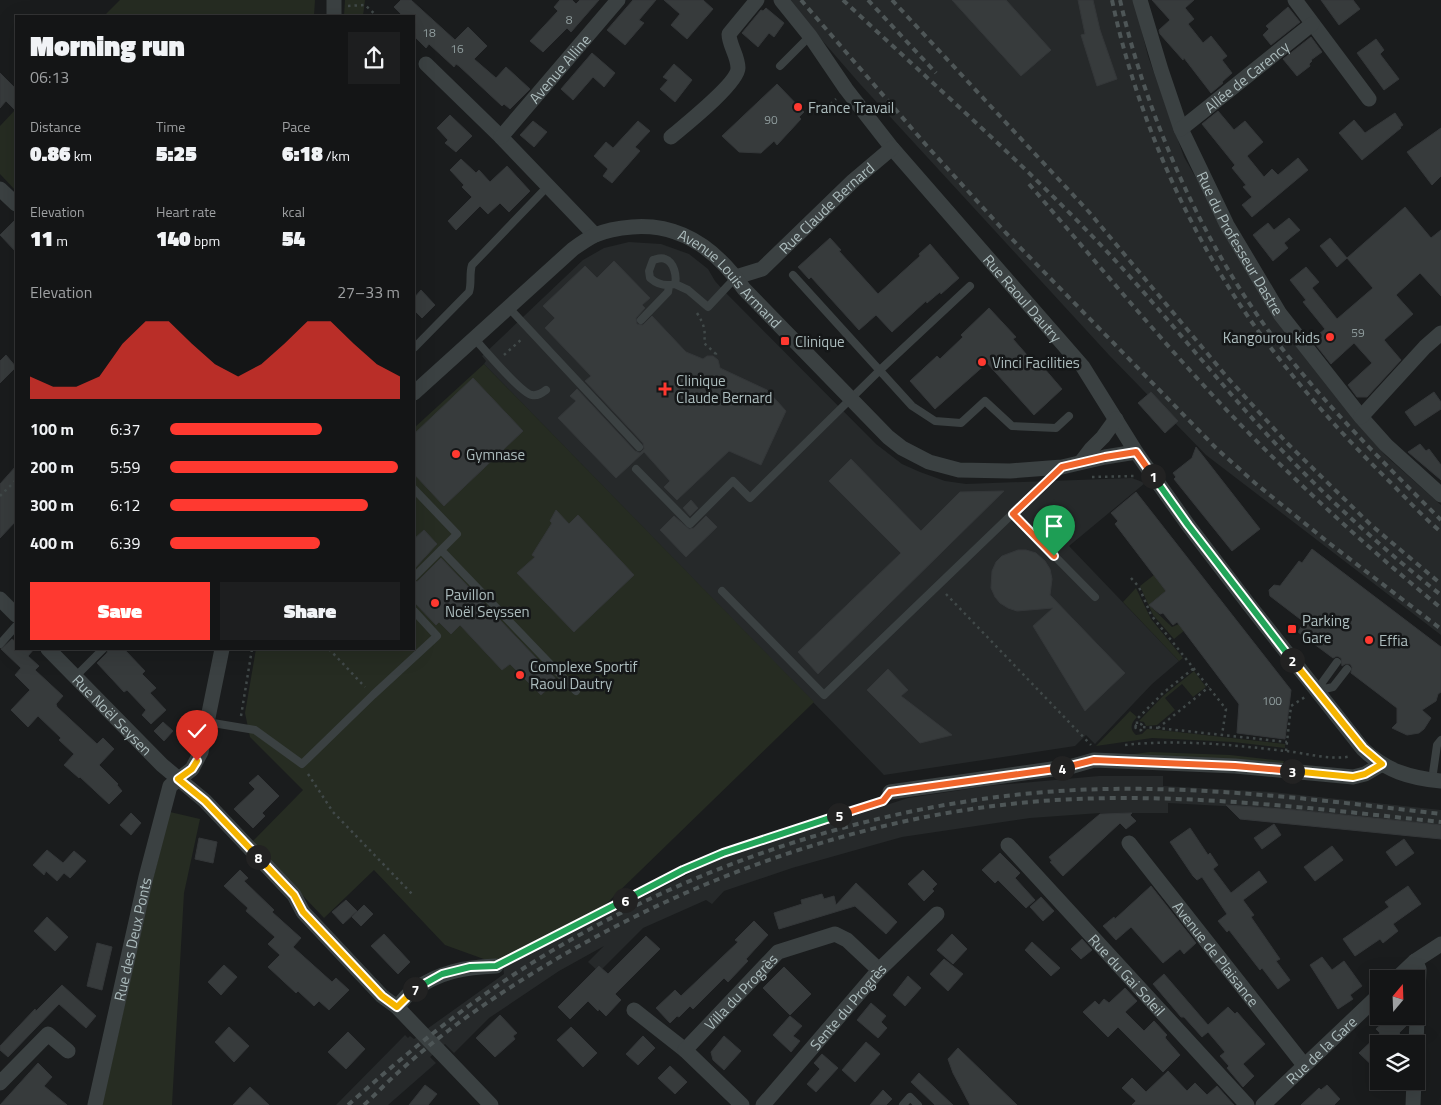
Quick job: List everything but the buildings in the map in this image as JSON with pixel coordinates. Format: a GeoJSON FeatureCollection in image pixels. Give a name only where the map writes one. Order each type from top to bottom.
{"type":"FeatureCollection","features":[{"type":"Feature","properties":{"kind":"street","name":"Avenue Alline"},"geometry":{"type":"LineString","coordinates":[[501,137],[618,0]]}},
{"type":"Feature","properties":{"kind":"street"},"geometry":{"type":"LineString","coordinates":[[671,137],[714,99],[734,76],[738,67],[729,34],[757,0]]}},
{"type":"Feature","properties":{"kind":"street","name":"Rue Raoul Dautry"},"geometry":{"type":"LineString","coordinates":[[781,0],[810,36],[846,89],[892,148],[1083,367],[1136,452],[1312,693],[1363,748],[1382,764],[1392,770],[1436,781]]}},
{"type":"Feature","properties":{"kind":"street","name":"Rue du Professeur Dastre"},"geometry":{"type":"LineString","coordinates":[[1140,0],[1181,129],[1227,224],[1280,314],[1361,417],[1386,445],[1441,496]]}},
{"type":"Feature","properties":{"kind":"street"},"geometry":{"type":"LineString","coordinates":[[1295,0],[1369,99]]}},
{"type":"Feature","properties":{"kind":"street","name":"Allée de Carency"},"geometry":{"type":"LineString","coordinates":[[1181,129],[1312,24]]}},
{"type":"Feature","properties":{"kind":"street"},"geometry":{"type":"LineString","coordinates":[[426,64],[501,137],[595,235]]}},
{"type":"Feature","properties":{"kind":"street","name":"Rue Claude Bernard"},"geometry":{"type":"LineString","coordinates":[[736,277],[762,269],[853,181],[892,148]]}},
{"type":"Feature","properties":{"kind":"street"},"geometry":{"type":"LineString","coordinates":[[0,189],[15,203]]}},
{"type":"Feature","properties":{"kind":"street","name":"Avenue Louis Armand"},"geometry":{"type":"LineString","coordinates":[[415,392],[572,249],[595,235],[621,228],[654,226],[668,229],[692,239],[706,248],[888,437],[902,448],[929,462],[958,470],[1010,471],[1062,467],[1082,469],[1136,452]]}},
{"type":"Feature","properties":{"kind":"street"},"geometry":{"type":"LineString","coordinates":[[756,301],[762,269]]}},
{"type":"Feature","properties":{"kind":"street"},"geometry":{"type":"LineString","coordinates":[[1361,417],[1425,347],[1441,333]]}},
{"type":"Feature","properties":{"kind":"street"},"geometry":{"type":"LineString","coordinates":[[1082,469],[1091,448],[1103,437],[1116,419]]}},
{"type":"Feature","properties":{"kind":"street"},"geometry":{"type":"LineString","coordinates":[[0,598],[15,614]]}},
{"type":"Feature","properties":{"kind":"street","name":"Rue Noël Seysen"},"geometry":{"type":"LineString","coordinates":[[49,650],[162,765],[212,808],[294,895],[303,912],[382,996],[397,1007],[492,1105]]}},
{"type":"Feature","properties":{"kind":"street","name":"Rue des Deux Ponts"},"geometry":{"type":"LineString","coordinates":[[95,1105],[146,877],[170,786],[192,769],[201,752],[222,650]]}},
{"type":"Feature","properties":{"kind":"street"},"geometry":{"type":"LineString","coordinates":[[890,792],[1073,766],[1094,760],[1235,766],[1353,777],[1365,774],[1382,764]]}},
{"type":"Feature","properties":{"kind":"street","name":"Avenue de Plaisance"},"geometry":{"type":"LineString","coordinates":[[1129,843],[1304,1065]]}},
{"type":"Feature","properties":{"kind":"street","name":"Rue du Gai Soleil"},"geometry":{"type":"LineString","coordinates":[[1008,845],[1247,1105]]}},
{"type":"Feature","properties":{"kind":"street","name":"Sente du Progrès"},"geometry":{"type":"LineString","coordinates":[[763,1105],[879,970],[937,914]]}},
{"type":"Feature","properties":{"kind":"street","name":"Villa du Progrès"},"geometry":{"type":"LineString","coordinates":[[685,1050],[778,952],[835,934],[847,940],[879,970]]}},
{"type":"Feature","properties":{"kind":"street"},"geometry":{"type":"LineString","coordinates":[[1406,970],[1415,961],[1441,944]]}},
{"type":"Feature","properties":{"kind":"street"},"geometry":{"type":"LineString","coordinates":[[1415,961],[1419,969],[1416,1035]]}},
{"type":"Feature","properties":{"kind":"street"},"geometry":{"type":"LineString","coordinates":[[397,1007],[412,991],[442,974],[470,967],[496,966]]}},
{"type":"Feature","properties":{"kind":"street","name":"Rue de la Gare"},"geometry":{"type":"LineString","coordinates":[[1263,1105],[1370,1003]]}},
{"type":"Feature","properties":{"kind":"street"},"geometry":{"type":"LineString","coordinates":[[634,1010],[685,1050],[742,1105]]}},
{"type":"Feature","properties":{"kind":"street"},"geometry":{"type":"LineString","coordinates":[[0,1083],[48,1034],[68,1051]]}},
{"type":"Feature","properties":{"kind":"street"},"geometry":{"type":"LineString","coordinates":[[1413,1105],[1414,1090]]}},
{"type":"Feature","properties":{"kind":"lane"},"geometry":{"type":"LineString","coordinates":[[780,66],[810,36]]}},
{"type":"Feature","properties":{"kind":"lane"},"geometry":{"type":"LineString","coordinates":[[415,347],[469,292],[471,286],[469,274],[472,265],[548,186]]}},
{"type":"Feature","properties":{"kind":"lane"},"geometry":{"type":"LineString","coordinates":[[794,275],[912,406],[935,422],[960,423],[985,401],[1012,426],[1056,428],[1069,416]]}},
{"type":"Feature","properties":{"kind":"lane"},"geometry":{"type":"LineString","coordinates":[[641,320],[668,292],[672,285],[688,290],[708,307],[736,277]]}},
{"type":"Feature","properties":{"kind":"lane"},"geometry":{"type":"LineString","coordinates":[[636,469],[690,524],[733,481],[750,498],[880,370],[970,286]]}},
{"type":"Feature","properties":{"kind":"lane"},"geometry":{"type":"LineString","coordinates":[[509,308],[639,447]]}},
{"type":"Feature","properties":{"kind":"lane"},"geometry":{"type":"LineString","coordinates":[[474,338],[521,388],[531,395],[540,394],[546,390]]}},
{"type":"Feature","properties":{"kind":"lane"},"geometry":{"type":"LineString","coordinates":[[722,591],[824,695],[1062,467]]}},
{"type":"Feature","properties":{"kind":"lane"},"geometry":{"type":"LineString","coordinates":[[415,490],[457,534],[415,576]]}},
{"type":"Feature","properties":{"kind":"lane"},"geometry":{"type":"LineString","coordinates":[[1013,514],[1094,597]]}},
{"type":"Feature","properties":{"kind":"lane"},"geometry":{"type":"LineString","coordinates":[[441,550],[576,691]]}},
{"type":"Feature","properties":{"kind":"lane"},"geometry":{"type":"LineString","coordinates":[[207,722],[255,730],[302,764],[372,695],[437,636],[415,613]]}},
{"type":"Feature","properties":{"kind":"lane"},"geometry":{"type":"LineString","coordinates":[[0,644],[15,627]]}},
{"type":"Feature","properties":{"kind":"lane"},"geometry":{"type":"LineString","coordinates":[[75,677],[102,650]]}},
{"type":"Feature","properties":{"kind":"lane"},"geometry":{"type":"LineString","coordinates":[[1312,693],[1337,662]]}},
{"type":"Feature","properties":{"kind":"lane"},"geometry":{"type":"LineString","coordinates":[[1312,693],[1333,687],[1347,669]]}},
{"type":"Feature","properties":{"kind":"lane"},"geometry":{"type":"LineString","coordinates":[[1436,781],[1437,745],[1441,740]]}},
{"type":"Feature","properties":{"kind":"lane"},"geometry":{"type":"LineString","coordinates":[[902,1105],[910,1097],[918,1105]]}},
{"type":"Feature","properties":{"kind":"path"},"geometry":{"type":"LineString","coordinates":[[337,8],[365,4],[376,15]]}},
{"type":"Feature","properties":{"kind":"path"},"geometry":{"type":"LineString","coordinates":[[821,113],[846,89]]}},
{"type":"Feature","properties":{"kind":"path"},"geometry":{"type":"LineString","coordinates":[[695,312],[703,324],[704,344],[716,354],[713,356]]}},
{"type":"Feature","properties":{"kind":"path"},"geometry":{"type":"LineString","coordinates":[[1082,469],[1143,476]]}},
{"type":"Feature","properties":{"kind":"path"},"geometry":{"type":"LineString","coordinates":[[0,496],[15,481]]}},
{"type":"Feature","properties":{"kind":"path"},"geometry":{"type":"LineString","coordinates":[[1130,578],[1138,587],[1150,615],[1226,709],[1222,735]]}},
{"type":"Feature","properties":{"kind":"path"},"geometry":{"type":"LineString","coordinates":[[945,593],[1090,745],[1097,748]]}},
{"type":"Feature","properties":{"kind":"path"},"geometry":{"type":"LineString","coordinates":[[240,727],[252,650]]}},
{"type":"Feature","properties":{"kind":"path"},"geometry":{"type":"LineString","coordinates":[[330,650],[372,695]]}},
{"type":"Feature","properties":{"kind":"path"},"geometry":{"type":"LineString","coordinates":[[1143,727],[1137,731],[1135,728],[1137,719],[1163,693],[1194,668]]}},
{"type":"Feature","properties":{"kind":"path"},"geometry":{"type":"LineString","coordinates":[[1158,728],[1208,687]]}},
{"type":"Feature","properties":{"kind":"path"},"geometry":{"type":"LineString","coordinates":[[1286,751],[1291,706],[1312,693]]}},
{"type":"Feature","properties":{"kind":"path"},"geometry":{"type":"LineString","coordinates":[[1137,724],[1141,724],[1143,727],[1287,742]]}},
{"type":"Feature","properties":{"kind":"path"},"geometry":{"type":"LineString","coordinates":[[1124,745],[1151,742],[1226,744],[1331,756],[1352,756]]}},
{"type":"Feature","properties":{"kind":"path"},"geometry":{"type":"LineString","coordinates":[[302,764],[333,812],[414,896]]}},
{"type":"Feature","properties":{"kind":"path"},"geometry":{"type":"LineString","coordinates":[[496,966],[691,867],[723,853],[766,838],[883,801],[890,792]]}},
{"type":"Feature","properties":{"kind":"shaded area"},"geometry":{"type":"Polygon","coordinates":[[[120,0],[315,0],[314,15],[105,15],[120,0]]]}},
{"type":"Feature","properties":{"kind":"shaded area"},"geometry":{"type":"Polygon","coordinates":[[[345,0],[365,0],[363,15],[344,15],[345,0]]]}},
{"type":"Feature","properties":{"kind":"shaded area"},"geometry":{"type":"Polygon","coordinates":[[[787,0],[1134,0],[1148,56],[1184,157],[1267,301],[1385,455],[1441,505],[1441,635],[1206,455],[1109,355],[860,84],[787,0]]]}},
{"type":"Feature","properties":{"kind":"shaded area"},"geometry":{"type":"Polygon","coordinates":[[[15,110],[15,190],[0,174],[0,126],[15,110]]]}},
{"type":"Feature","properties":{"kind":"shaded area"},"geometry":{"type":"Polygon","coordinates":[[[629,242],[661,244],[689,254],[708,269],[724,291],[876,444],[902,464],[945,481],[966,484],[1132,478],[1145,483],[1069,546],[1179,661],[1152,684],[1095,744],[1086,735],[1075,746],[884,775],[484,364],[486,361],[482,356],[583,260],[604,248],[629,242]]]}},
{"type":"Feature","properties":{"kind":"shaded area","name":"Complexe Sportif Raoul Dautry"},"geometry":{"type":"Polygon","coordinates":[[[484,364],[814,702],[606,904],[552,936],[512,956],[492,962],[445,945],[374,870],[324,918],[252,842],[303,790],[250,737],[245,713],[256,650],[415,650],[415,427],[484,364]]]}},
{"type":"Feature","properties":{"kind":"shaded area"},"geometry":{"type":"Polygon","coordinates":[[[1154,575],[1166,591],[1149,605],[1172,627],[1186,621],[1191,625],[1174,639],[1153,615],[1140,586],[1154,575]]]}},
{"type":"Feature","properties":{"kind":"shaded area"},"geometry":{"type":"Polygon","coordinates":[[[1136,588],[1151,619],[1183,658],[1179,661],[1123,602],[1136,588]]]}},
{"type":"Feature","properties":{"kind":"shaded area"},"geometry":{"type":"Polygon","coordinates":[[[1194,671],[1206,687],[1193,697],[1182,684],[1165,698],[1175,710],[1157,725],[1146,726],[1144,722],[1139,721],[1163,696],[1194,671]]]}},
{"type":"Feature","properties":{"kind":"shaded area"},"geometry":{"type":"Polygon","coordinates":[[[1130,711],[1137,717],[1132,726],[1132,731],[1136,735],[1142,734],[1147,729],[1160,730],[1285,744],[1285,748],[1233,742],[1152,738],[1096,746],[1130,711]]]}},
{"type":"Feature","properties":{"kind":"shaded area"},"geometry":{"type":"Polygon","coordinates":[[[1150,752],[1230,755],[1284,761],[1283,764],[1118,756],[1150,752]]]}},
{"type":"Feature","properties":{"kind":"shaded area"},"geometry":{"type":"Polygon","coordinates":[[[1099,776],[1163,776],[1163,786],[1272,792],[1441,810],[1441,825],[1295,810],[1168,803],[1168,813],[1100,813],[1030,818],[902,837],[792,868],[724,891],[712,904],[706,900],[643,928],[599,972],[588,962],[604,946],[559,971],[489,1018],[454,1053],[445,1044],[430,1057],[436,1063],[388,1105],[336,1105],[405,1035],[408,1038],[410,1036],[414,1039],[504,974],[503,966],[517,961],[716,860],[908,798],[988,786],[1099,776]]]}},
{"type":"Feature","properties":{"kind":"shaded area"},"geometry":{"type":"Polygon","coordinates":[[[170,812],[200,819],[184,893],[172,1105],[102,1105],[153,879],[170,812]]]}},
{"type":"Feature","properties":{"kind":"railway"},"geometry":{"type":"LineString","coordinates":[[801,0],[927,146],[1006,233],[1216,448],[1255,483],[1329,543],[1441,629]]}},
{"type":"Feature","properties":{"kind":"railway"},"geometry":{"type":"LineString","coordinates":[[843,0],[1081,224],[1130,277],[1266,434],[1314,483],[1389,552],[1441,595]]}},
{"type":"Feature","properties":{"kind":"railway"},"geometry":{"type":"LineString","coordinates":[[868,0],[936,73]]}},
{"type":"Feature","properties":{"kind":"railway"},"geometry":{"type":"LineString","coordinates":[[892,0],[1089,212],[1227,377],[1288,444],[1371,525],[1441,584]]}},
{"type":"Feature","properties":{"kind":"railway"},"geometry":{"type":"LineString","coordinates":[[1112,0],[1135,86],[1167,171],[1208,253],[1231,291],[1271,348],[1320,408],[1372,464],[1441,532]]}},
{"type":"Feature","properties":{"kind":"railway"},"geometry":{"type":"LineString","coordinates":[[1120,0],[1131,44],[1162,134],[1181,179],[1225,265],[1250,305],[1315,389],[1356,434],[1441,520]]}},
{"type":"Feature","properties":{"kind":"railway"},"geometry":{"type":"LineString","coordinates":[[1029,184],[1158,334],[1238,422],[1337,518],[1441,608]]}},
{"type":"Feature","properties":{"kind":"railway"},"geometry":{"type":"LineString","coordinates":[[348,1105],[454,1017],[491,990],[559,947],[631,908],[706,874],[784,846],[864,822],[945,805],[1026,794],[1106,789],[1190,790],[1232,793],[1441,814]]}},
{"type":"Feature","properties":{"kind":"railway"},"geometry":{"type":"LineString","coordinates":[[364,1105],[428,1046],[456,1025],[514,985],[577,947],[644,912],[712,882],[783,855],[855,833],[928,817],[1002,805],[1076,799],[1122,798],[1259,804],[1441,822]]}},
{"type":"Feature","properties":{"kind":"place","name":"France Travail"},"geometry":{"type":"Point","coordinates":[798,107]}},
{"type":"Feature","properties":{"kind":"place","name":"Kangourou kids"},"geometry":{"type":"Point","coordinates":[1330,337]}},
{"type":"Feature","properties":{"kind":"place","name":"Clinique"},"geometry":{"type":"Point","coordinates":[785,341]}},
{"type":"Feature","properties":{"kind":"place","name":"Vinci Facilities"},"geometry":{"type":"Point","coordinates":[982,362]}},
{"type":"Feature","properties":{"kind":"place","name":"Clinique Claude Bernard"},"geometry":{"type":"Point","coordinates":[665,389]}},
{"type":"Feature","properties":{"kind":"place","name":"Gymnase"},"geometry":{"type":"Point","coordinates":[456,454]}},
{"type":"Feature","properties":{"kind":"place","name":"Pavillon Noël Seyssen"},"geometry":{"type":"Point","coordinates":[435,603]}},
{"type":"Feature","properties":{"kind":"place","name":"Parking Gare"},"geometry":{"type":"Point","coordinates":[1292,629]}},
{"type":"Feature","properties":{"kind":"place","name":"Effia"},"geometry":{"type":"Point","coordinates":[1369,640]}},
{"type":"Feature","properties":{"kind":"place","name":"Complexe Sportif Raoul Dautry"},"geometry":{"type":"Point","coordinates":[520,675]}},
{"type":"Feature","properties":{"kind":"route"},"geometry":{"type":"LineString","coordinates":[[197,761],[192,769],[178,779],[205,801],[294,895],[303,912],[382,996],[397,1007],[412,991],[442,974],[470,967],[496,966],[683,870],[766,838],[883,801],[890,792],[1073,766],[1094,760],[1235,766],[1353,777],[1365,774],[1382,764],[1363,748],[1316,690],[1188,525],[1136,452],[1062,467],[1013,514],[1054,556]]}}]}
